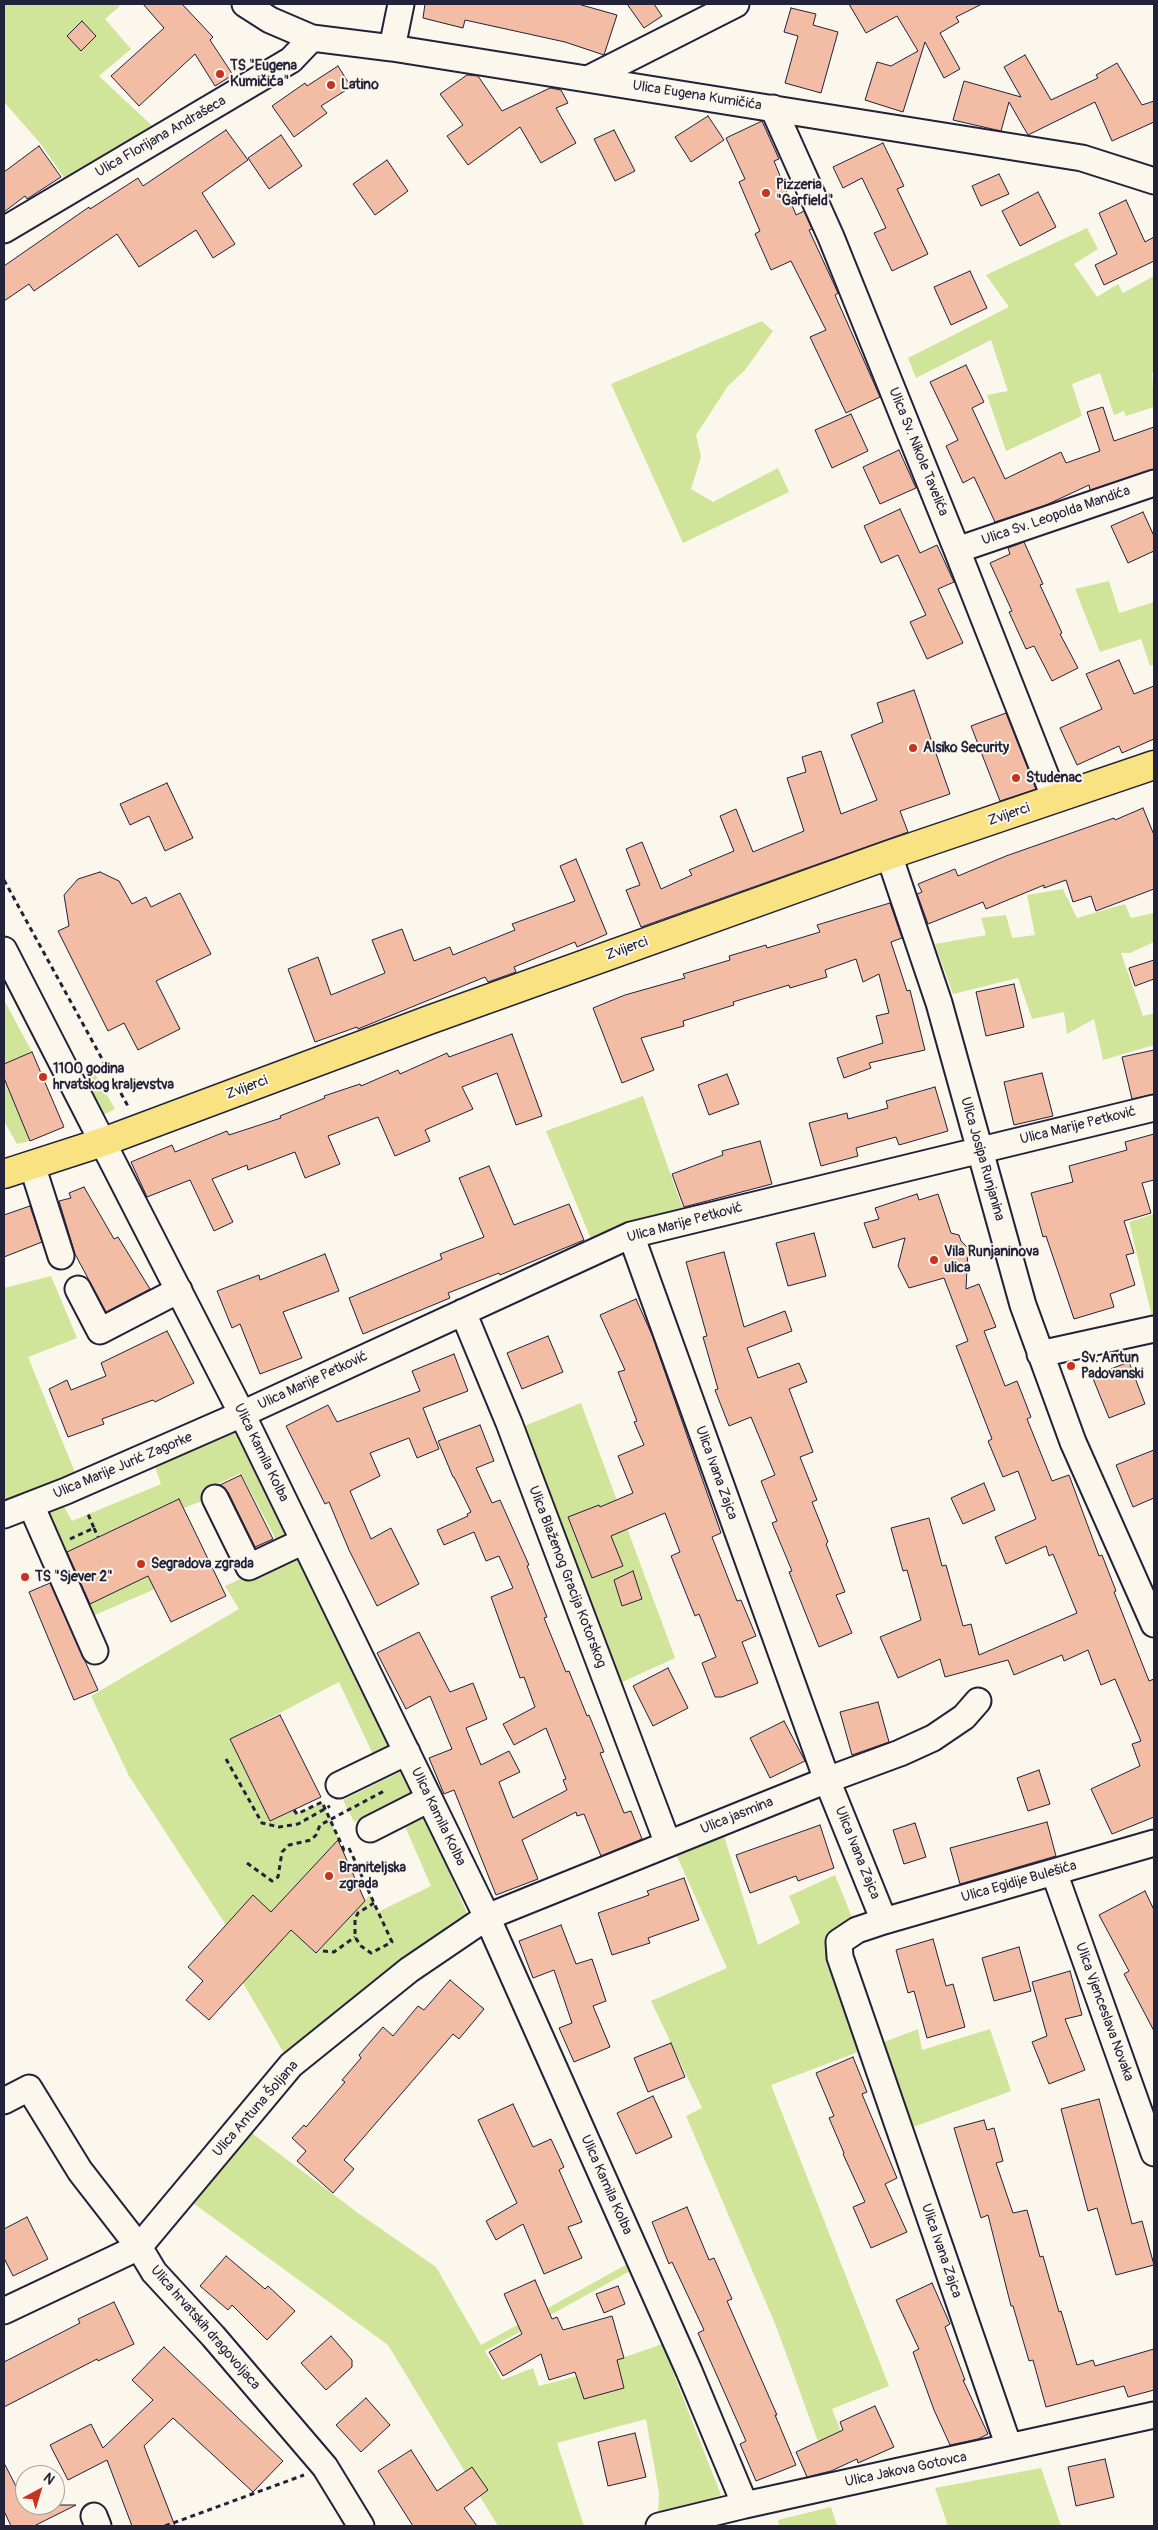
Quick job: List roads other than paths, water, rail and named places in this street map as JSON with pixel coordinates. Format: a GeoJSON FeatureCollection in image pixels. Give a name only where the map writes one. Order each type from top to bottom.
{"type":"FeatureCollection","features":[{"type":"Feature","properties":{"kind":"main road","name":"Zvijerci"},"geometry":{"type":"LineString","coordinates":[[4,1174],[103,1142],[429,1020],[889,855],[1154,765]]}},
{"type":"Feature","properties":{"kind":"street","name":"Ulica Eugena Kumičića"},"geometry":{"type":"LineString","coordinates":[[245,4],[270,20],[312,38],[392,48],[1082,158],[1154,180]]}},
{"type":"Feature","properties":{"kind":"street"},"geometry":{"type":"LineString","coordinates":[[392,48],[401,4]]}},
{"type":"Feature","properties":{"kind":"street"},"geometry":{"type":"LineString","coordinates":[[588,79],[736,4]]}},
{"type":"Feature","properties":{"kind":"street","name":"Ulica Florijana Andrašeca"},"geometry":{"type":"LineString","coordinates":[[4,230],[283,65],[312,38]]}},
{"type":"Feature","properties":{"kind":"street","name":"Ulica Sv. Nikole Tavelića"},"geometry":{"type":"LineString","coordinates":[[773,108],[818,206],[958,550],[1055,799]]}},
{"type":"Feature","properties":{"kind":"street","name":"Ulica Sv. Leopolda Mandića"},"geometry":{"type":"LineString","coordinates":[[958,550],[1154,483]]}},
{"type":"Feature","properties":{"kind":"street","name":"Ulica Josipa Runjanina"},"geometry":{"type":"LineString","coordinates":[[889,855],[939,1003],[1023,1305],[1073,1442],[1147,1587],[1154,1624]]}},
{"type":"Feature","properties":{"kind":"street","name":"Ulica Kamila Kolba"},"geometry":{"type":"LineString","coordinates":[[4,950],[242,1414],[487,1917],[696,2389],[745,2505]]}},
{"type":"Feature","properties":{"kind":"street","name":"Ulica Marije Petković"},"geometry":{"type":"LineString","coordinates":[[242,1414],[631,1235],[1154,1108]]}},
{"type":"Feature","properties":{"kind":"street"},"geometry":{"type":"LineString","coordinates":[[32,1165],[61,1256]]}},
{"type":"Feature","properties":{"kind":"street","name":"Ulica Ivana Zajca"},"geometry":{"type":"LineString","coordinates":[[631,1235],[827,1780],[884,1921],[857,1930],[839,1942],[840,1957],[1009,2447]]}},
{"type":"Feature","properties":{"kind":"street"},"geometry":{"type":"LineString","coordinates":[[78,1289],[100,1331],[179,1290]]}},
{"type":"Feature","properties":{"kind":"street","name":"Ulica Blaženog Gracija Kotorskog"},"geometry":{"type":"LineString","coordinates":[[463,1312],[509,1423],[668,1844]]}},
{"type":"Feature","properties":{"kind":"street"},"geometry":{"type":"LineString","coordinates":[[1040,1354],[1154,1329]]}},
{"type":"Feature","properties":{"kind":"street","name":"Ulica Marije Jurić Zagorke"},"geometry":{"type":"LineString","coordinates":[[4,1515],[242,1414]]}},
{"type":"Feature","properties":{"kind":"street"},"geometry":{"type":"LineString","coordinates":[[215,1498],[249,1567],[304,1542]]}},
{"type":"Feature","properties":{"kind":"street"},"geometry":{"type":"LineString","coordinates":[[31,1505],[94,1651]]}},
{"type":"Feature","properties":{"kind":"street","name":"Ulica jasmina"},"geometry":{"type":"LineString","coordinates":[[487,1917],[827,1780],[900,1753],[933,1738],[964,1716],[978,1701]]}},
{"type":"Feature","properties":{"kind":"street"},"geometry":{"type":"LineString","coordinates":[[339,1785],[407,1752]]}},
{"type":"Feature","properties":{"kind":"street"},"geometry":{"type":"LineString","coordinates":[[370,1829],[429,1799]]}},
{"type":"Feature","properties":{"kind":"street","name":"Ulica Egidije Bulešića"},"geometry":{"type":"LineString","coordinates":[[884,1921],[1154,1843]]}},
{"type":"Feature","properties":{"kind":"street","name":"Ulica Vjenceslava Novaka"},"geometry":{"type":"LineString","coordinates":[[1054,1872],[1154,2153]]}},
{"type":"Feature","properties":{"kind":"street","name":"Ulica Antuna Šoljana"},"geometry":{"type":"LineString","coordinates":[[139,2247],[290,2066],[409,1970],[487,1917]]}},
{"type":"Feature","properties":{"kind":"street","name":"Ulica hrvatskih dragovoljaca"},"geometry":{"type":"LineString","coordinates":[[4,2101],[29,2088],[80,2171],[139,2247],[154,2272],[213,2336],[325,2467],[361,2526]]}},
{"type":"Feature","properties":{"kind":"street"},"geometry":{"type":"LineString","coordinates":[[4,2311],[139,2247]]}},
{"type":"Feature","properties":{"kind":"street","name":"Ulica Jakova Gotovca"},"geometry":{"type":"LineString","coordinates":[[659,2526],[745,2505],[1154,2415]]}},
{"type":"Feature","properties":{"kind":"place","name":"TS \"Eugena Kumičića\""},"geometry":{"type":"Point","coordinates":[220,74]}},
{"type":"Feature","properties":{"kind":"place","name":"Latino"},"geometry":{"type":"Point","coordinates":[331,85]}},
{"type":"Feature","properties":{"kind":"place","name":"Pizzeria \"Garfield\""},"geometry":{"type":"Point","coordinates":[766,193]}},
{"type":"Feature","properties":{"kind":"place","name":"Alsiko Security"},"geometry":{"type":"Point","coordinates":[913,748]}},
{"type":"Feature","properties":{"kind":"place","name":"Studenac"},"geometry":{"type":"Point","coordinates":[1016,778]}},
{"type":"Feature","properties":{"kind":"place","name":"1100 godina hrvatskog kraljevstva"},"geometry":{"type":"Point","coordinates":[43,1077]}},
{"type":"Feature","properties":{"kind":"place","name":"Vila Runjaninova ulica"},"geometry":{"type":"Point","coordinates":[934,1260]}},
{"type":"Feature","properties":{"kind":"place","name":"Sv. Antun Padovanski"},"geometry":{"type":"Point","coordinates":[1071,1366]}},
{"type":"Feature","properties":{"kind":"place","name":"Segradova zgrada"},"geometry":{"type":"Point","coordinates":[141,1564]}},
{"type":"Feature","properties":{"kind":"place","name":"TS \"Sjever 2\""},"geometry":{"type":"Point","coordinates":[25,1577]}},
{"type":"Feature","properties":{"kind":"place","name":"Braniteljska zgrada"},"geometry":{"type":"Point","coordinates":[329,1876]}}]}
